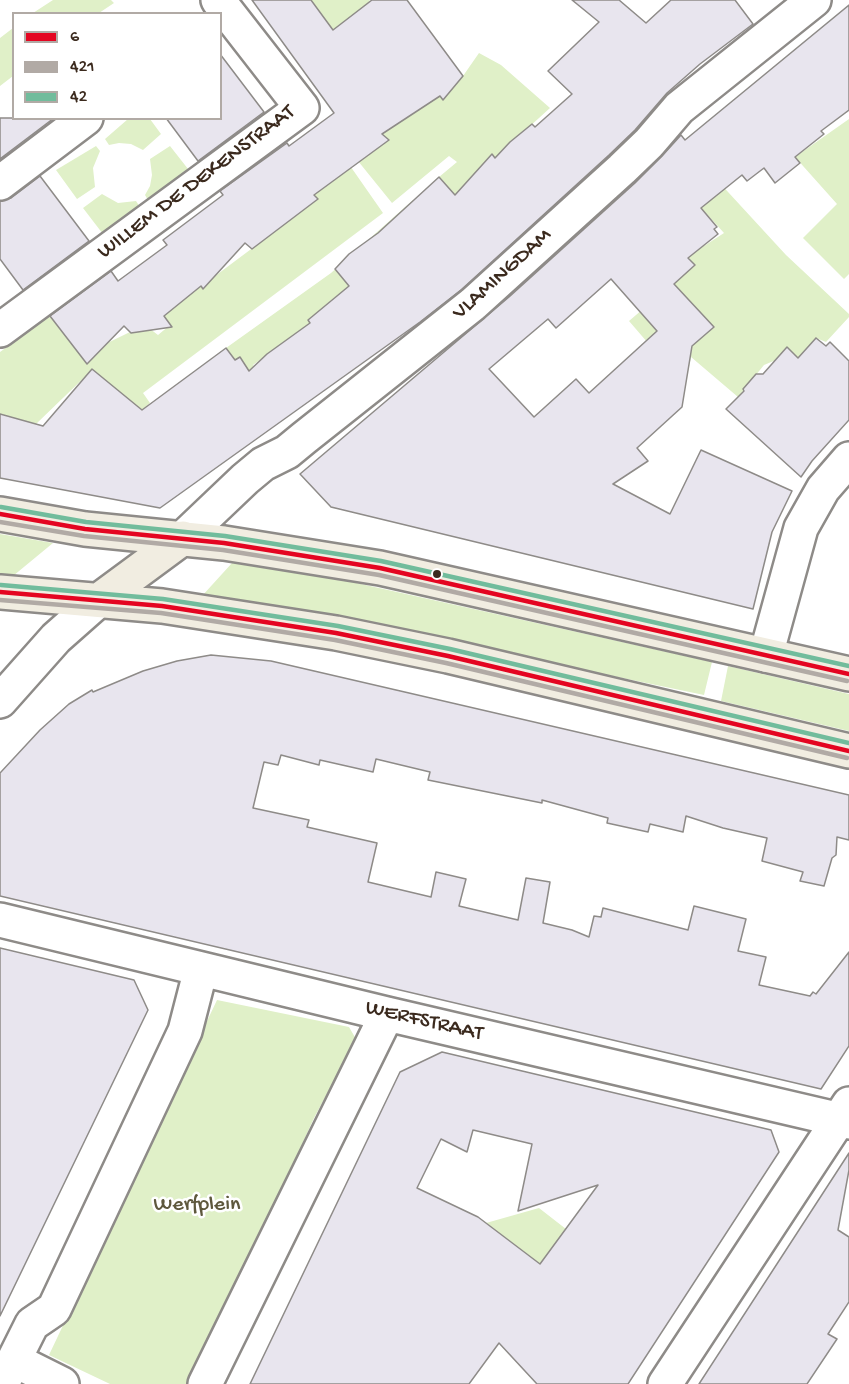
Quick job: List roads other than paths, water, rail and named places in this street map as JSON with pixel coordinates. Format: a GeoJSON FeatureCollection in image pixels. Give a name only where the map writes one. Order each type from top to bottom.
{"type":"FeatureCollection","features":[{"type":"Feature","properties":{"kind":"main road"},"geometry":{"type":"LineString","coordinates":[[0,514],[85,529],[183,538],[275,550],[380,568],[849,674]]}},
{"type":"Feature","properties":{"kind":"main road"},"geometry":{"type":"LineString","coordinates":[[99,600],[183,538]]}},
{"type":"Feature","properties":{"kind":"main road"},"geometry":{"type":"LineString","coordinates":[[0,592],[162,606],[336,633],[448,656],[849,751]]}},
{"type":"Feature","properties":{"kind":"street","name":"VLAMINGDAM"},"geometry":{"type":"LineString","coordinates":[[183,538],[263,464],[296,445],[473,304],[622,169],[649,143],[679,108],[813,0]]}},
{"type":"Feature","properties":{"kind":"street","name":"WILLEM DE DEKENSTRAAT"},"geometry":{"type":"LineString","coordinates":[[0,330],[302,108],[222,10]]}},
{"type":"Feature","properties":{"kind":"street"},"geometry":{"type":"LineString","coordinates":[[0,183],[83,120]]}},
{"type":"Feature","properties":{"kind":"street"},"geometry":{"type":"LineString","coordinates":[[766,655],[801,528],[823,489],[849,459]]}},
{"type":"Feature","properties":{"kind":"street"},"geometry":{"type":"LineString","coordinates":[[0,701],[56,638],[99,600]]}},
{"type":"Feature","properties":{"kind":"street","name":"WERFSTRAAT"},"geometry":{"type":"LineString","coordinates":[[0,920],[387,1014],[846,1115]]}},
{"type":"Feature","properties":{"kind":"street"},"geometry":{"type":"LineString","coordinates":[[62,1384],[8,1372],[32,1324],[54,1309],[185,1031],[201,969]]}},
{"type":"Feature","properties":{"kind":"street"},"geometry":{"type":"LineString","coordinates":[[205,1384],[387,1014]]}},
{"type":"Feature","properties":{"kind":"street"},"geometry":{"type":"LineString","coordinates":[[665,1384],[846,1115]]}},
{"type":"Feature","properties":{"kind":"park label","name":"Werfplein"},"geometry":{"type":"Point","coordinates":[197,1206]}}]}
